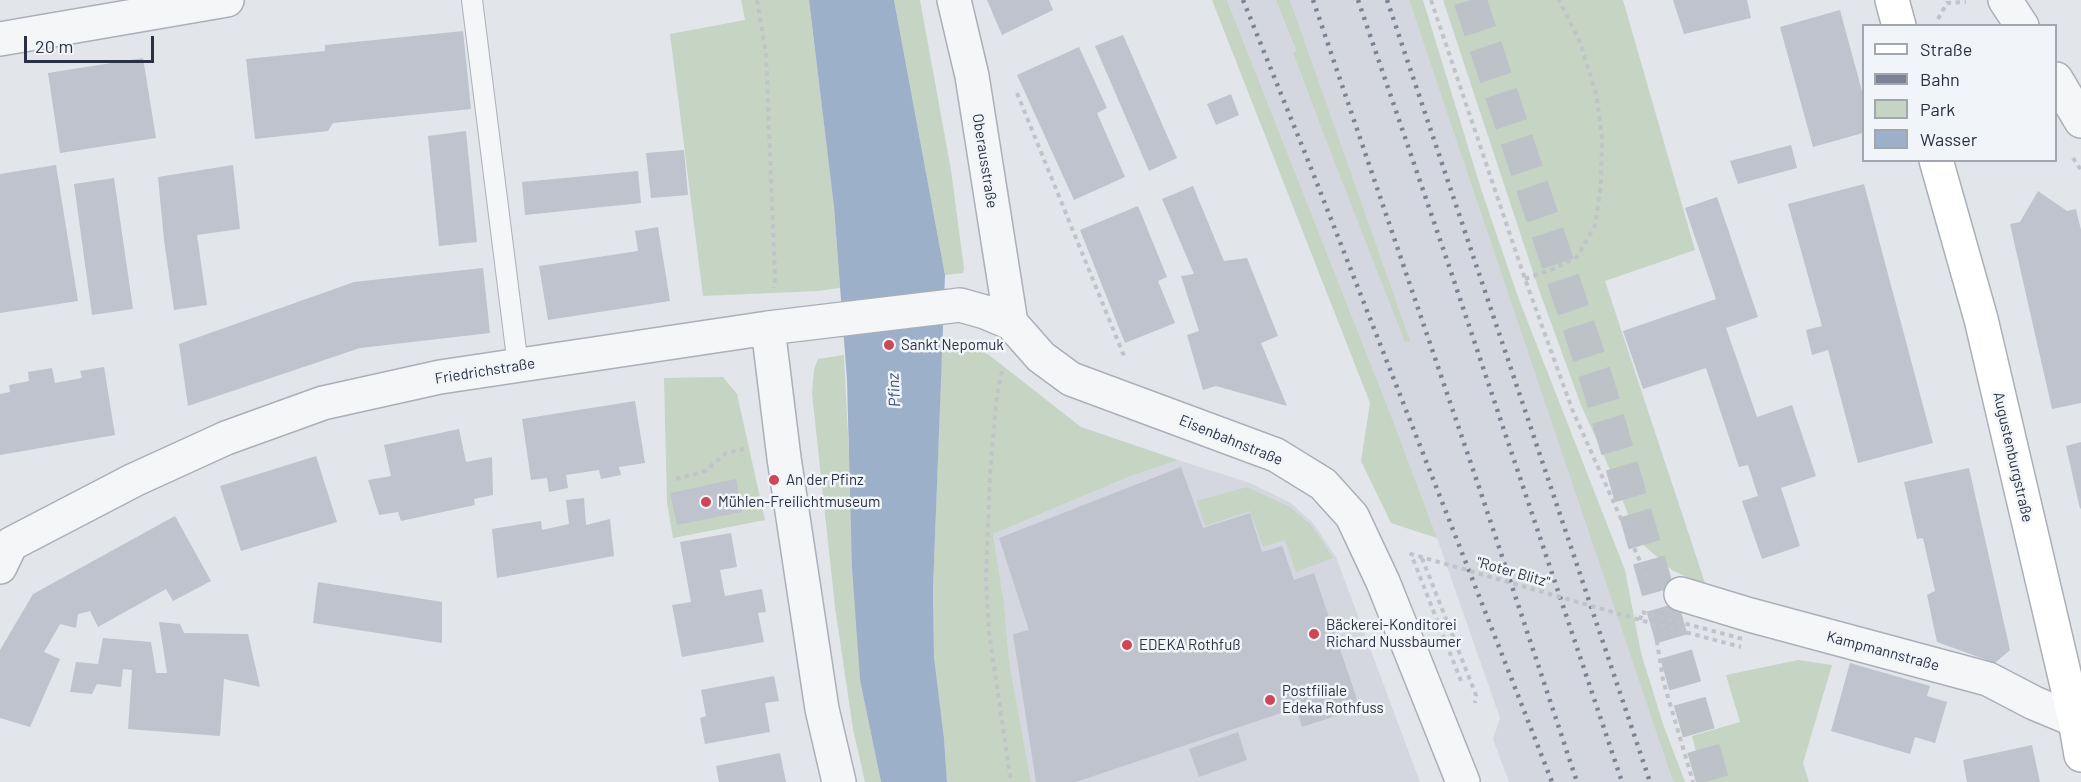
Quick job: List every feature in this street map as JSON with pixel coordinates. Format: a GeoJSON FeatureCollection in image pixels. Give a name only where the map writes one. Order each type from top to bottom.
{"type":"FeatureCollection","features":[{"type":"Feature","properties":{"kind":"street"},"geometry":{"type":"LineString","coordinates":[[0,39],[227,0]]}},
{"type":"Feature","properties":{"kind":"street","name":"Oberausstraße"},"geometry":{"type":"LineString","coordinates":[[954,0],[972,76],[1011,323]]}},
{"type":"Feature","properties":{"kind":"street"},"geometry":{"type":"LineString","coordinates":[[1892,0],[1898,24]]}},
{"type":"Feature","properties":{"kind":"street"},"geometry":{"type":"LineString","coordinates":[[2005,0],[2021,24]]}},
{"type":"Feature","properties":{"kind":"street"},"geometry":{"type":"LineString","coordinates":[[2057,82],[2081,121]]}},
{"type":"Feature","properties":{"kind":"street","name":"Augustenburgstraße"},"geometry":{"type":"LineString","coordinates":[[1937,162],[1981,319],[2078,720],[2081,755]]}},
{"type":"Feature","properties":{"kind":"street","name":"Friedrichstraße"},"geometry":{"type":"LineString","coordinates":[[4,548],[134,480],[226,438],[312,407],[440,377],[809,322],[960,305],[1011,323]]}},
{"type":"Feature","properties":{"kind":"street","name":"Eisenbahnstraße"},"geometry":{"type":"LineString","coordinates":[[1011,323],[1041,357],[1071,379],[1276,454],[1323,484],[1352,516],[1383,582],[1463,782]]}},
{"type":"Feature","properties":{"kind":"street"},"geometry":{"type":"LineString","coordinates":[[768,328],[784,458],[820,698],[839,782]]}},
{"type":"Feature","properties":{"kind":"street","name":"Kampmannstraße"},"geometry":{"type":"LineString","coordinates":[[1666,598],[1761,618],[1988,679],[2034,703],[2078,720]]}},
{"type":"Feature","properties":{"kind":"lane"},"geometry":{"type":"LineString","coordinates":[[472,0],[518,366]]}},
{"type":"Feature","properties":{"kind":"path"},"geometry":{"type":"LineString","coordinates":[[757,0],[766,54],[775,277],[768,328]]}},
{"type":"Feature","properties":{"kind":"path"},"geometry":{"type":"LineString","coordinates":[[1431,0],[1525,279],[1572,409],[1646,573],[1648,583]]}},
{"type":"Feature","properties":{"kind":"path"},"geometry":{"type":"LineString","coordinates":[[1525,279],[1556,268],[1578,256],[1595,225],[1601,184],[1602,138],[1596,93],[1580,42],[1559,0]]}},
{"type":"Feature","properties":{"kind":"path"},"geometry":{"type":"LineString","coordinates":[[1940,24],[1938,18],[1946,1],[1970,1]]}},
{"type":"Feature","properties":{"kind":"path"},"geometry":{"type":"LineString","coordinates":[[1014,88],[1145,406]]}},
{"type":"Feature","properties":{"kind":"path"},"geometry":{"type":"LineString","coordinates":[[1011,323],[997,395],[990,473],[986,578],[989,632],[1011,782]]}},
{"type":"Feature","properties":{"kind":"path"},"geometry":{"type":"LineString","coordinates":[[676,478],[705,471],[726,453],[742,449]]}},
{"type":"Feature","properties":{"kind":"path"},"geometry":{"type":"LineString","coordinates":[[1461,681],[1411,554],[1422,558],[1476,696]]}},
{"type":"Feature","properties":{"kind":"path","name":"\"Roter Blitz\""},"geometry":{"type":"LineString","coordinates":[[1422,558],[1741,647]]}},
{"type":"Feature","properties":{"kind":"path"},"geometry":{"type":"LineString","coordinates":[[1666,598],[1663,680],[1693,782]]}},
{"type":"Feature","properties":{"kind":"path"},"geometry":{"type":"LineString","coordinates":[[1640,620],[1642,612],[1743,639]]}},
{"type":"Feature","properties":{"kind":"shaded area"},"geometry":{"type":"Polygon","coordinates":[[[1227,0],[1276,0],[1322,130],[1409,341],[1290,0],[1409,0],[1675,782],[1509,782],[1493,739],[1500,718],[1437,538],[1227,0]]]}},
{"type":"Feature","properties":{"kind":"shaded area"},"geometry":{"type":"Polygon","coordinates":[[[1178,460],[1250,483],[1291,503],[1313,523],[1336,557],[1420,782],[1031,782],[1009,661],[1004,603],[993,534],[1131,476],[1178,460]]]}},
{"type":"Feature","properties":{"kind":"green space"},"geometry":{"type":"Polygon","coordinates":[[[741,0],[809,0],[834,207],[840,288],[703,296],[670,34],[745,20],[741,0]]]}},
{"type":"Feature","properties":{"kind":"green space"},"geometry":{"type":"Polygon","coordinates":[[[894,0],[920,0],[951,170],[963,273],[945,275],[894,0]]]}},
{"type":"Feature","properties":{"kind":"green space"},"geometry":{"type":"Polygon","coordinates":[[[1212,0],[1227,0],[1437,538],[1391,523],[1361,461],[1370,403],[1212,0]]]}},
{"type":"Feature","properties":{"kind":"green space"},"geometry":{"type":"Polygon","coordinates":[[[1276,0],[1290,0],[1410,341],[1405,342],[1322,130],[1293,53],[1296,51],[1276,0]]]}},
{"type":"Feature","properties":{"kind":"green space"},"geometry":{"type":"Polygon","coordinates":[[[1409,0],[1423,0],[1481,189],[1518,297],[1625,570],[1641,653],[1663,724],[1685,782],[1675,782],[1672,778],[1409,0]]]}},
{"type":"Feature","properties":{"kind":"green space"},"geometry":{"type":"Polygon","coordinates":[[[1443,0],[1623,0],[1695,250],[1605,281],[1706,586],[1672,570],[1638,540],[1581,405],[1538,287],[1443,0]]]}},
{"type":"Feature","properties":{"kind":"green space"},"geometry":{"type":"Polygon","coordinates":[[[964,342],[989,355],[1081,427],[1178,460],[1131,476],[993,534],[1004,603],[1009,661],[1031,782],[947,782],[934,657],[933,589],[942,343],[964,342]]]}},
{"type":"Feature","properties":{"kind":"green space"},"geometry":{"type":"Polygon","coordinates":[[[844,355],[860,680],[881,782],[865,782],[853,729],[835,607],[812,393],[814,370],[818,359],[844,355]]]}},
{"type":"Feature","properties":{"kind":"green space"},"geometry":{"type":"Polygon","coordinates":[[[723,377],[737,394],[765,520],[673,538],[667,502],[664,378],[723,377]]]}},
{"type":"Feature","properties":{"kind":"green space"},"geometry":{"type":"Polygon","coordinates":[[[1247,487],[1290,507],[1312,526],[1333,558],[1296,572],[1285,540],[1263,547],[1250,511],[1205,526],[1197,501],[1247,487]]]}},
{"type":"Feature","properties":{"kind":"green space"},"geometry":{"type":"Polygon","coordinates":[[[1798,660],[1832,665],[1803,763],[1809,782],[1704,782],[1692,736],[1740,722],[1726,675],[1798,660]]]}},
{"type":"Feature","properties":{"kind":"water","name":"Pfinz"},"geometry":{"type":"Polygon","coordinates":[[[809,0],[894,0],[945,275],[933,589],[934,657],[947,782],[881,782],[860,680],[852,567],[847,380],[834,207],[809,0]]]}},
{"type":"Feature","properties":{"kind":"building"},"geometry":{"type":"Polygon","coordinates":[[[987,0],[1049,0],[1053,10],[1002,35],[987,0]]]}},
{"type":"Feature","properties":{"kind":"building"},"geometry":{"type":"Polygon","coordinates":[[[1673,0],[1747,0],[1751,18],[1684,34],[1673,0]]]}},
{"type":"Feature","properties":{"kind":"building"},"geometry":{"type":"Polygon","coordinates":[[[1840,10],[1862,91],[1862,133],[1813,147],[1780,27],[1840,10]]]}},
{"type":"Feature","properties":{"kind":"building"},"geometry":{"type":"Polygon","coordinates":[[[463,31],[471,109],[333,123],[328,131],[255,139],[246,59],[325,51],[325,45],[463,31]]]}},
{"type":"Feature","properties":{"kind":"building"},"geometry":{"type":"Polygon","coordinates":[[[1123,35],[1177,158],[1149,171],[1095,46],[1123,35]]]}},
{"type":"Feature","properties":{"kind":"building"},"geometry":{"type":"Polygon","coordinates":[[[1079,47],[1107,108],[1097,113],[1125,177],[1074,200],[1017,75],[1079,47]]]}},
{"type":"Feature","properties":{"kind":"building"},"geometry":{"type":"Polygon","coordinates":[[[143,58],[156,138],[60,153],[48,73],[143,58]]]}},
{"type":"Feature","properties":{"kind":"building"},"geometry":{"type":"Polygon","coordinates":[[[1231,94],[1239,115],[1216,125],[1207,104],[1231,94]]]}},
{"type":"Feature","properties":{"kind":"building"},"geometry":{"type":"Polygon","coordinates":[[[466,131],[477,242],[439,246],[428,136],[466,131]]]}},
{"type":"Feature","properties":{"kind":"building"},"geometry":{"type":"Polygon","coordinates":[[[1791,145],[1797,168],[1738,184],[1730,161],[1791,145]]]}},
{"type":"Feature","properties":{"kind":"building"},"geometry":{"type":"Polygon","coordinates":[[[684,150],[688,195],[651,198],[646,153],[684,150]]]}},
{"type":"Feature","properties":{"kind":"building"},"geometry":{"type":"Polygon","coordinates":[[[56,165],[78,301],[0,313],[0,174],[56,165]]]}},
{"type":"Feature","properties":{"kind":"building"},"geometry":{"type":"Polygon","coordinates":[[[233,165],[240,229],[197,235],[207,305],[174,310],[158,177],[233,165]]]}},
{"type":"Feature","properties":{"kind":"building"},"geometry":{"type":"Polygon","coordinates":[[[638,171],[641,203],[525,215],[522,182],[638,171]]]}},
{"type":"Feature","properties":{"kind":"building"},"geometry":{"type":"Polygon","coordinates":[[[114,178],[133,309],[92,315],[74,184],[114,178]]]}},
{"type":"Feature","properties":{"kind":"building"},"geometry":{"type":"Polygon","coordinates":[[[1864,184],[1933,443],[1858,463],[1828,350],[1812,355],[1806,330],[1822,326],[1788,204],[1864,184]]]}},
{"type":"Feature","properties":{"kind":"building"},"geometry":{"type":"Polygon","coordinates":[[[1193,186],[1224,261],[1247,258],[1278,336],[1261,343],[1287,406],[1216,386],[1203,390],[1187,335],[1199,331],[1181,276],[1194,274],[1162,199],[1193,186]]]}},
{"type":"Feature","properties":{"kind":"building"},"geometry":{"type":"Polygon","coordinates":[[[2038,191],[2067,211],[2076,209],[2081,230],[2081,403],[2052,409],[2010,224],[2020,222],[2038,191]]]}},
{"type":"Feature","properties":{"kind":"building"},"geometry":{"type":"Polygon","coordinates":[[[1717,197],[1758,317],[1726,328],[1757,417],[1792,405],[1816,476],[1781,488],[1800,546],[1762,559],[1742,501],[1758,496],[1748,465],[1739,467],[1706,368],[1643,389],[1623,331],[1716,299],[1685,208],[1717,197]]]}},
{"type":"Feature","properties":{"kind":"building"},"geometry":{"type":"Polygon","coordinates":[[[1138,206],[1167,277],[1158,281],[1175,323],[1125,343],[1080,230],[1138,206]]]}},
{"type":"Feature","properties":{"kind":"building"},"geometry":{"type":"Polygon","coordinates":[[[658,227],[670,301],[548,320],[539,266],[638,251],[635,231],[658,227]]]}},
{"type":"Feature","properties":{"kind":"building"},"geometry":{"type":"Polygon","coordinates":[[[483,268],[490,333],[360,348],[188,406],[179,344],[354,282],[483,268]]]}},
{"type":"Feature","properties":{"kind":"building"},"geometry":{"type":"Polygon","coordinates":[[[104,367],[115,435],[0,455],[0,394],[10,392],[9,385],[29,381],[28,372],[52,368],[55,383],[82,378],[80,371],[104,367]]]}},
{"type":"Feature","properties":{"kind":"building"},"geometry":{"type":"Polygon","coordinates":[[[635,401],[645,463],[619,467],[621,475],[601,479],[599,470],[566,475],[568,488],[549,492],[547,478],[531,480],[522,419],[635,401]]]}},
{"type":"Feature","properties":{"kind":"building"},"geometry":{"type":"Polygon","coordinates":[[[459,429],[466,462],[492,457],[493,495],[474,499],[475,505],[401,521],[398,512],[379,515],[368,480],[391,476],[384,445],[459,429]]]}},
{"type":"Feature","properties":{"kind":"building"},"geometry":{"type":"Polygon","coordinates":[[[2081,442],[2081,508],[2080,509],[2066,446],[2081,442]]]}},
{"type":"Feature","properties":{"kind":"building"},"geometry":{"type":"Polygon","coordinates":[[[316,456],[337,522],[241,551],[220,486],[316,456]]]}},
{"type":"Feature","properties":{"kind":"building"},"geometry":{"type":"Polygon","coordinates":[[[1181,467],[1203,528],[1250,513],[1262,552],[1282,546],[1294,580],[1314,573],[1360,708],[1302,727],[1296,708],[1076,782],[1036,782],[1013,634],[1029,630],[999,538],[1181,467]]]}},
{"type":"Feature","properties":{"kind":"building"},"geometry":{"type":"Polygon","coordinates":[[[1969,468],[2010,650],[1995,663],[1937,642],[1927,595],[1935,591],[1923,538],[1917,539],[1904,482],[1969,468]]]}},
{"type":"Feature","properties":{"kind":"building","name":"Mühlen-Freilichtmuseum"},"geometry":{"type":"Polygon","coordinates":[[[736,479],[742,512],[677,525],[670,493],[736,479]]]}},
{"type":"Feature","properties":{"kind":"building"},"geometry":{"type":"Polygon","coordinates":[[[584,498],[586,525],[610,519],[614,556],[497,578],[492,529],[541,521],[542,530],[569,524],[566,500],[584,498]]]}},
{"type":"Feature","properties":{"kind":"building"},"geometry":{"type":"Polygon","coordinates":[[[175,516],[211,581],[173,601],[166,589],[98,627],[90,611],[78,614],[76,628],[60,624],[44,652],[60,659],[30,727],[0,718],[0,650],[33,594],[175,516]]]}},
{"type":"Feature","properties":{"kind":"building"},"geometry":{"type":"Polygon","coordinates":[[[731,533],[737,567],[720,570],[725,596],[762,589],[766,612],[758,613],[764,642],[682,657],[672,605],[691,602],[680,542],[731,533]]]}},
{"type":"Feature","properties":{"kind":"building"},"geometry":{"type":"Polygon","coordinates":[[[318,582],[442,602],[442,643],[313,623],[318,582]]]}},
{"type":"Feature","properties":{"kind":"building"},"geometry":{"type":"Polygon","coordinates":[[[159,622],[180,624],[184,633],[248,634],[260,687],[224,679],[220,736],[128,729],[132,670],[123,669],[121,687],[97,684],[92,694],[70,692],[76,662],[98,664],[103,638],[151,642],[156,673],[167,673],[159,622]]]}},
{"type":"Feature","properties":{"kind":"building"},"geometry":{"type":"Polygon","coordinates":[[[1850,663],[1930,686],[1927,696],[1947,702],[1935,743],[1915,737],[1910,754],[1831,731],[1850,663]]]}},
{"type":"Feature","properties":{"kind":"building"},"geometry":{"type":"Polygon","coordinates":[[[774,676],[779,701],[765,703],[770,732],[705,744],[700,718],[706,716],[701,690],[774,676]]]}},
{"type":"Feature","properties":{"kind":"building"},"geometry":{"type":"Polygon","coordinates":[[[1238,732],[1247,760],[1199,777],[1189,749],[1238,732]]]}},
{"type":"Feature","properties":{"kind":"building"},"geometry":{"type":"Polygon","coordinates":[[[2032,745],[2040,782],[1967,782],[1963,760],[2032,745]]]}},
{"type":"Feature","properties":{"kind":"building"},"geometry":{"type":"Polygon","coordinates":[[[780,753],[786,782],[719,782],[716,766],[780,753]]]}},
{"type":"Feature","properties":{"kind":"tunnel"},"geometry":{"type":"LineString","coordinates":[[1470,0],[1598,384],[1713,782]]}},
{"type":"Feature","properties":{"kind":"railway"},"geometry":{"type":"LineString","coordinates":[[1243,0],[1552,782]]}},
{"type":"Feature","properties":{"kind":"railway"},"geometry":{"type":"LineString","coordinates":[[1313,0],[1577,782]]}},
{"type":"Feature","properties":{"kind":"railway"},"geometry":{"type":"LineString","coordinates":[[1358,0],[1622,782]]}},
{"type":"Feature","properties":{"kind":"railway"},"geometry":{"type":"LineString","coordinates":[[1387,0],[1650,782]]}},
{"type":"Feature","properties":{"kind":"place","name":"Sankt Nepomuk"},"geometry":{"type":"Point","coordinates":[889,345]}},
{"type":"Feature","properties":{"kind":"place","name":"An der Pfinz"},"geometry":{"type":"Point","coordinates":[774,480]}},
{"type":"Feature","properties":{"kind":"place","name":"Mühlen-Freilichtmuseum"},"geometry":{"type":"Point","coordinates":[706,502]}},
{"type":"Feature","properties":{"kind":"place","name":"Bäckerei-Konditorei Richard Nussbaumer"},"geometry":{"type":"Point","coordinates":[1314,634]}},
{"type":"Feature","properties":{"kind":"place","name":"EDEKA Rothfuß"},"geometry":{"type":"Point","coordinates":[1127,645]}},
{"type":"Feature","properties":{"kind":"place","name":"Postfiliale Edeka Rothfuss"},"geometry":{"type":"Point","coordinates":[1270,700]}}]}
